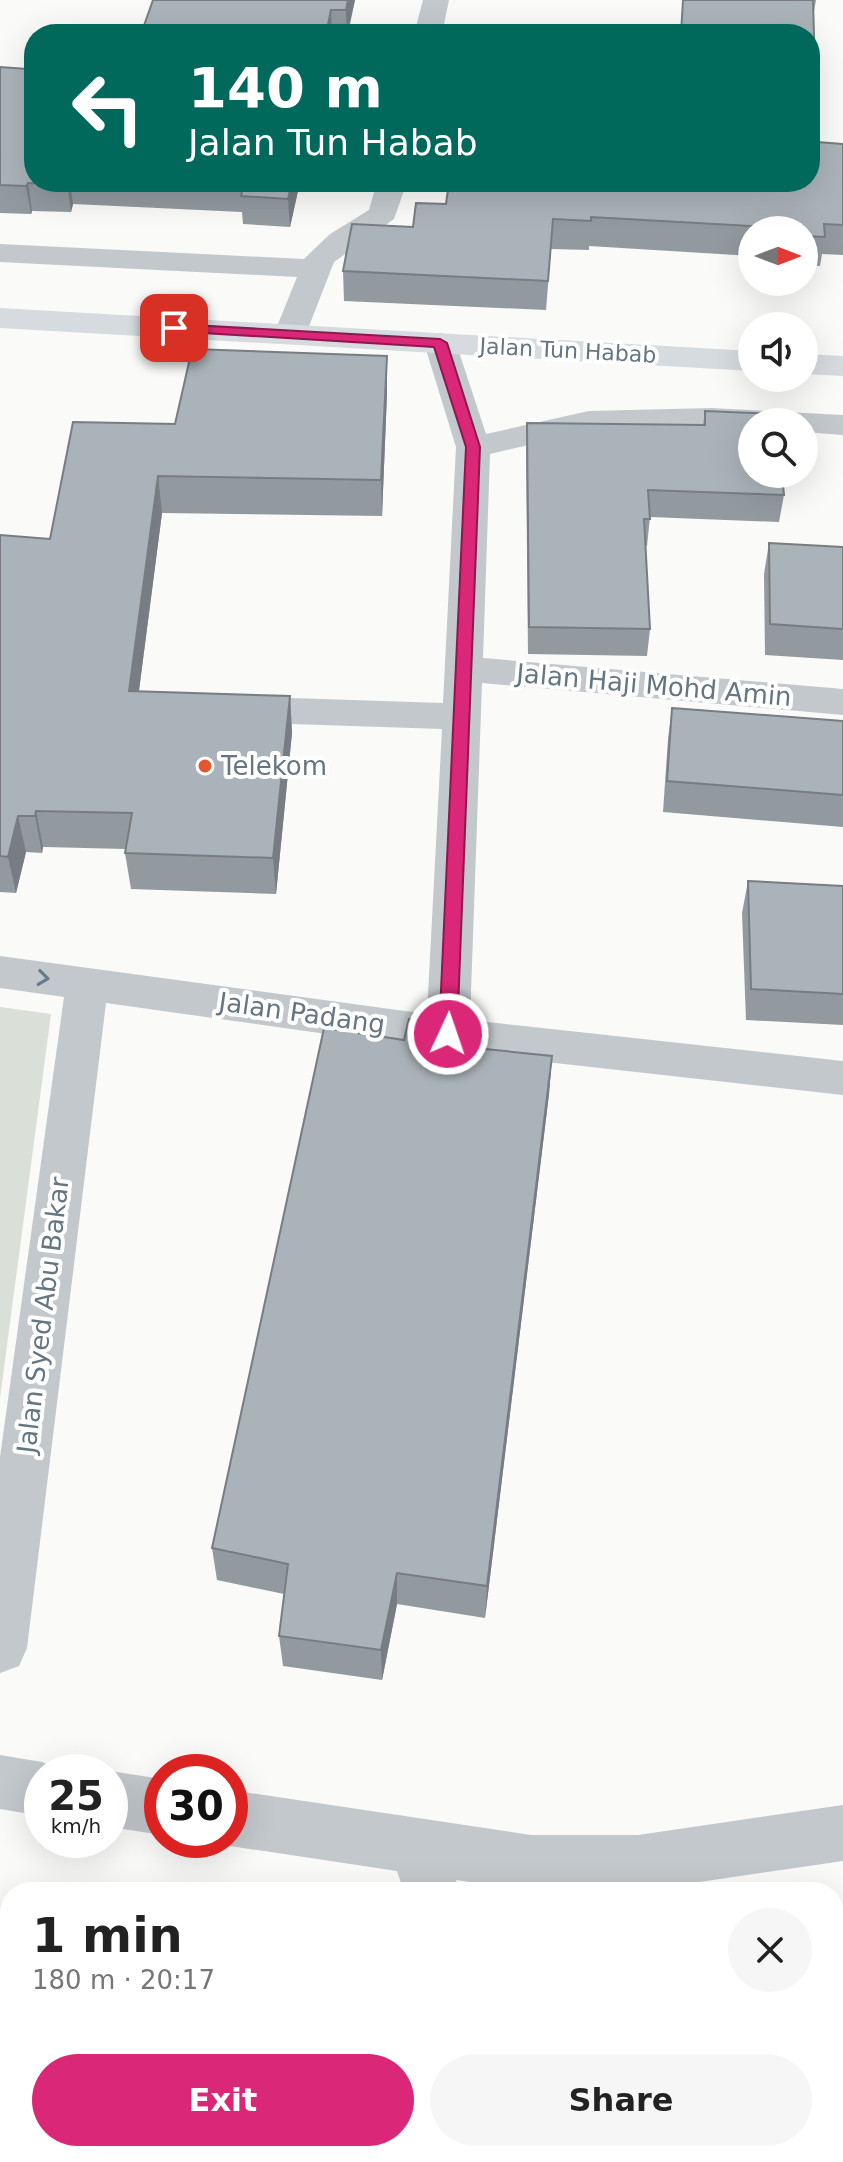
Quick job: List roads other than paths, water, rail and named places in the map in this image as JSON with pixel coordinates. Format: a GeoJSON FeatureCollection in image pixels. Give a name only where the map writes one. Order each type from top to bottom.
{"type":"FeatureCollection","features":[{"type":"Feature","properties":{"kind":"highway","name":"Jalan Tun Habab"},"geometry":{"type":"LineString","coordinates":[[0,318],[738,360]]}},
{"type":"Feature","properties":{"kind":"highway"},"geometry":{"type":"LineString","coordinates":[[818,365],[843,366]]}},
{"type":"Feature","properties":{"kind":"street"},"geometry":{"type":"LineString","coordinates":[[430,24],[436,0]]}},
{"type":"Feature","properties":{"kind":"street"},"geometry":{"type":"LineString","coordinates":[[290,334],[320,258],[341,240],[383,213],[389,192]]}},
{"type":"Feature","properties":{"kind":"street"},"geometry":{"type":"LineString","coordinates":[[0,253],[314,269]]}},
{"type":"Feature","properties":{"kind":"street"},"geometry":{"type":"LineString","coordinates":[[440,343],[473,447],[448,1034]]}},
{"type":"Feature","properties":{"kind":"street"},"geometry":{"type":"LineString","coordinates":[[473,447],[589,421],[738,419]]}},
{"type":"Feature","properties":{"kind":"street"},"geometry":{"type":"LineString","coordinates":[[818,423],[843,425]]}},
{"type":"Feature","properties":{"kind":"street","name":"Jalan Haji Mohd Amin"},"geometry":{"type":"LineString","coordinates":[[465,669],[843,702]]}},
{"type":"Feature","properties":{"kind":"street"},"geometry":{"type":"LineString","coordinates":[[197,707],[462,717]]}},
{"type":"Feature","properties":{"kind":"street","name":"Jalan Padang"},"geometry":{"type":"LineString","coordinates":[[0,972],[448,1034],[843,1078]]}},
{"type":"Feature","properties":{"kind":"street","name":"Jalan Syed Abu Bakar"},"geometry":{"type":"LineString","coordinates":[[0,1648],[87,983]]}},
{"type":"Feature","properties":{"kind":"street"},"geometry":{"type":"LineString","coordinates":[[0,1782],[24,1786]]}},
{"type":"Feature","properties":{"kind":"street"},"geometry":{"type":"LineString","coordinates":[[248,1823],[424,1869],[531,1863],[606,1878],[638,1863],[843,1833]]}},
{"type":"Feature","properties":{"kind":"place","name":"Telekom"},"geometry":{"type":"Point","coordinates":[205,766]}}]}
